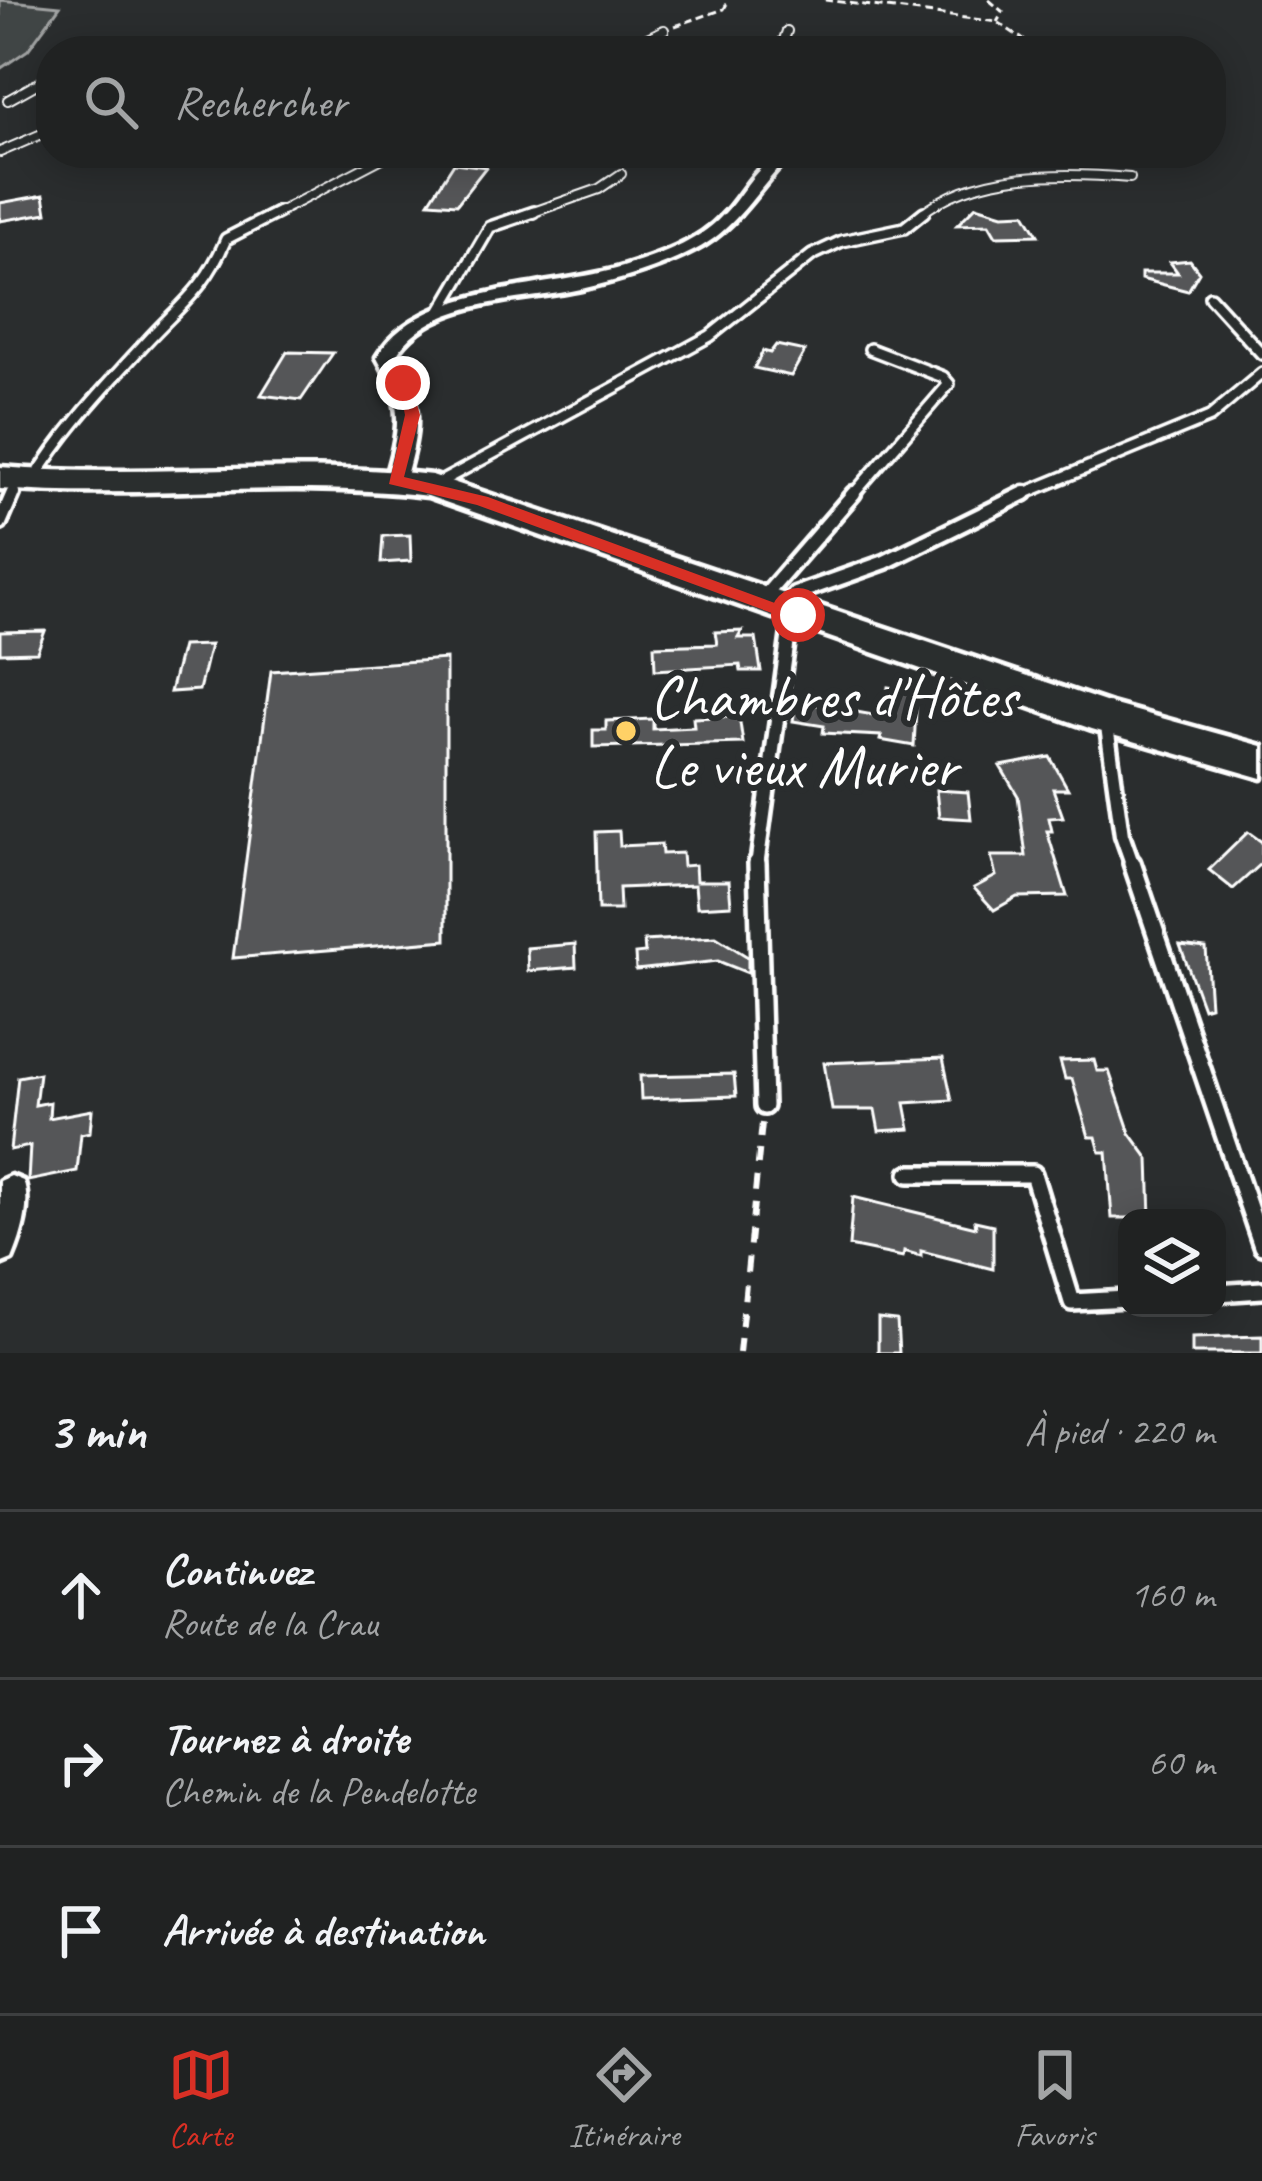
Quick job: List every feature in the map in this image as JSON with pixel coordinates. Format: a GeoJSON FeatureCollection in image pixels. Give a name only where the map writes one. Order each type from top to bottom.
{"type":"FeatureCollection","features":[{"type":"Feature","properties":{"kind":"main road"},"geometry":{"type":"LineString","coordinates":[[17,480],[395,480],[432,486],[1106,718],[1262,762]]}},
{"type":"Feature","properties":{"kind":"street"},"geometry":{"type":"LineString","coordinates":[[395,480],[412,415],[403,383],[386,357],[403,331],[439,314],[602,278],[689,245],[726,222],[775,168]]}},
{"type":"Feature","properties":{"kind":"street"},"geometry":{"type":"LineString","coordinates":[[0,1247],[10,1192]]}},
{"type":"Feature","properties":{"kind":"lane"},"geometry":{"type":"LineString","coordinates":[[652,36],[664,30]]}},
{"type":"Feature","properties":{"kind":"lane"},"geometry":{"type":"LineString","coordinates":[[786,36],[787,32]]}},
{"type":"Feature","properties":{"kind":"lane"},"geometry":{"type":"LineString","coordinates":[[8,100],[36,84]]}},
{"type":"Feature","properties":{"kind":"lane"},"geometry":{"type":"LineString","coordinates":[[0,152],[36,136]]}},
{"type":"Feature","properties":{"kind":"lane"},"geometry":{"type":"LineString","coordinates":[[0,523],[17,480],[59,442],[147,341],[210,278],[226,239],[363,168]]}},
{"type":"Feature","properties":{"kind":"lane"},"geometry":{"type":"LineString","coordinates":[[432,486],[710,336],[812,254],[842,241],[904,229],[933,204],[1008,179],[1064,172],[1130,178]]}},
{"type":"Feature","properties":{"kind":"lane"},"geometry":{"type":"LineString","coordinates":[[439,314],[490,227],[614,183],[621,174]]}},
{"type":"Feature","properties":{"kind":"lane"},"geometry":{"type":"LineString","coordinates":[[1210,298],[1262,354]]}},
{"type":"Feature","properties":{"kind":"lane"},"geometry":{"type":"LineString","coordinates":[[780,609],[949,384],[943,377],[870,349]]}},
{"type":"Feature","properties":{"kind":"lane"},"geometry":{"type":"LineString","coordinates":[[780,609],[795,594],[885,562],[986,509],[1210,417],[1262,373]]}},
{"type":"Feature","properties":{"kind":"lane"},"geometry":{"type":"LineString","coordinates":[[764,1106],[757,865],[789,632],[780,609]]}},
{"type":"Feature","properties":{"kind":"lane"},"geometry":{"type":"LineString","coordinates":[[1106,718],[1122,836],[1262,1246]]}},
{"type":"Feature","properties":{"kind":"lane"},"geometry":{"type":"LineString","coordinates":[[909,1174],[1033,1174],[1072,1302],[1118,1299]]}},
{"type":"Feature","properties":{"kind":"lane"},"geometry":{"type":"LineString","coordinates":[[1226,1292],[1262,1290]]}},
{"type":"Feature","properties":{"kind":"path"},"geometry":{"type":"LineString","coordinates":[[664,30],[724,9],[729,0]]}},
{"type":"Feature","properties":{"kind":"path"},"geometry":{"type":"LineString","coordinates":[[825,0],[997,22],[1018,36]]}},
{"type":"Feature","properties":{"kind":"path"},"geometry":{"type":"LineString","coordinates":[[989,0],[1003,12],[997,22]]}},
{"type":"Feature","properties":{"kind":"path"},"geometry":{"type":"LineString","coordinates":[[739,1353],[764,1106]]}},
{"type":"Feature","properties":{"kind":"shaded area"},"geometry":{"type":"Polygon","coordinates":[[[0,0],[60,6],[28,50],[0,69],[0,0]]]}},
{"type":"Feature","properties":{"kind":"building"},"geometry":{"type":"Polygon","coordinates":[[[451,168],[485,168],[457,204],[429,202],[451,168]]]}},
{"type":"Feature","properties":{"kind":"building"},"geometry":{"type":"Polygon","coordinates":[[[44,195],[47,213],[0,221],[0,203],[44,195]]]}},
{"type":"Feature","properties":{"kind":"building"},"geometry":{"type":"Polygon","coordinates":[[[976,206],[1003,214],[1025,213],[1038,235],[996,236],[989,224],[957,225],[976,206]]]}},
{"type":"Feature","properties":{"kind":"building"},"geometry":{"type":"Polygon","coordinates":[[[1190,260],[1199,272],[1188,291],[1141,279],[1141,273],[1178,273],[1170,262],[1190,260]]]}},
{"type":"Feature","properties":{"kind":"building"},"geometry":{"type":"Polygon","coordinates":[[[776,345],[805,351],[791,376],[754,368],[763,351],[770,353],[776,345]]]}},
{"type":"Feature","properties":{"kind":"building"},"geometry":{"type":"Polygon","coordinates":[[[287,352],[333,353],[301,400],[261,395],[287,352]]]}},
{"type":"Feature","properties":{"kind":"building"},"geometry":{"type":"Polygon","coordinates":[[[410,535],[411,561],[381,563],[383,536],[410,535]]]}},
{"type":"Feature","properties":{"kind":"building"},"geometry":{"type":"Polygon","coordinates":[[[45,631],[37,652],[0,653],[0,632],[45,631]]]}},
{"type":"Feature","properties":{"kind":"building"},"geometry":{"type":"Polygon","coordinates":[[[742,631],[738,638],[756,638],[761,671],[741,671],[740,665],[655,670],[654,646],[717,644],[715,632],[742,631]]]}},
{"type":"Feature","properties":{"kind":"building"},"geometry":{"type":"Polygon","coordinates":[[[210,645],[199,690],[170,692],[182,646],[210,645]]]}},
{"type":"Feature","properties":{"kind":"building"},"geometry":{"type":"Polygon","coordinates":[[[446,659],[446,940],[233,958],[271,671],[446,659]]]}},
{"type":"Feature","properties":{"kind":"building"},"geometry":{"type":"Polygon","coordinates":[[[888,687],[917,692],[914,746],[880,740],[881,736],[823,733],[824,726],[793,721],[796,701],[884,717],[888,687]]]}},
{"type":"Feature","properties":{"kind":"building"},"geometry":{"type":"Polygon","coordinates":[[[739,716],[743,743],[593,747],[593,730],[606,730],[606,721],[653,719],[653,729],[694,727],[693,718],[739,716]]]}},
{"type":"Feature","properties":{"kind":"building"},"geometry":{"type":"Polygon","coordinates":[[[1050,757],[1068,789],[1053,789],[1063,817],[1049,818],[1052,831],[1047,831],[1067,896],[1017,897],[994,910],[974,888],[996,876],[991,856],[1026,856],[1018,796],[1000,766],[1050,757]]]}},
{"type":"Feature","properties":{"kind":"building"},"geometry":{"type":"Polygon","coordinates":[[[936,790],[968,792],[971,819],[939,817],[936,790]]]}},
{"type":"Feature","properties":{"kind":"building"},"geometry":{"type":"Polygon","coordinates":[[[619,831],[620,846],[661,844],[662,854],[682,853],[683,866],[695,865],[696,881],[729,881],[731,905],[697,907],[695,885],[619,888],[620,910],[598,910],[596,832],[619,831]]]}},
{"type":"Feature","properties":{"kind":"building"},"geometry":{"type":"Polygon","coordinates":[[[1248,832],[1262,842],[1262,863],[1233,889],[1209,870],[1248,832]]]}},
{"type":"Feature","properties":{"kind":"building"},"geometry":{"type":"Polygon","coordinates":[[[716,937],[748,957],[748,973],[718,961],[636,970],[635,954],[645,953],[644,941],[716,937]]]}},
{"type":"Feature","properties":{"kind":"building"},"geometry":{"type":"Polygon","coordinates":[[[575,944],[576,967],[528,971],[527,948],[575,944]]]}},
{"type":"Feature","properties":{"kind":"building"},"geometry":{"type":"Polygon","coordinates":[[[1180,945],[1206,948],[1210,1006],[1203,1008],[1180,945]]]}},
{"type":"Feature","properties":{"kind":"building"},"geometry":{"type":"Polygon","coordinates":[[[943,1058],[952,1100],[905,1103],[910,1129],[879,1131],[875,1110],[832,1110],[824,1063],[943,1058]]]}},
{"type":"Feature","properties":{"kind":"building"},"geometry":{"type":"Polygon","coordinates":[[[1094,1060],[1097,1071],[1109,1071],[1130,1133],[1149,1159],[1151,1209],[1118,1209],[1118,1218],[1112,1218],[1107,1152],[1100,1152],[1096,1137],[1089,1137],[1072,1079],[1065,1079],[1060,1061],[1094,1060]]]}},
{"type":"Feature","properties":{"kind":"building"},"geometry":{"type":"Polygon","coordinates":[[[39,1073],[35,1105],[50,1102],[49,1118],[92,1110],[90,1132],[81,1134],[77,1171],[28,1181],[30,1146],[10,1150],[18,1077],[39,1073]]]}},
{"type":"Feature","properties":{"kind":"building"},"geometry":{"type":"Polygon","coordinates":[[[734,1074],[736,1096],[641,1099],[640,1076],[734,1074]]]}},
{"type":"Feature","properties":{"kind":"building"},"geometry":{"type":"Polygon","coordinates":[[[853,1197],[976,1227],[975,1221],[993,1225],[993,1269],[921,1251],[921,1256],[904,1251],[903,1257],[849,1246],[853,1197]]]}},
{"type":"Feature","properties":{"kind":"building"},"geometry":{"type":"Polygon","coordinates":[[[878,1319],[897,1321],[899,1353],[878,1353],[878,1319]]]}},
{"type":"Feature","properties":{"kind":"building"},"geometry":{"type":"Polygon","coordinates":[[[1262,1336],[1262,1353],[1192,1353],[1192,1338],[1262,1336]]]}},
{"type":"Feature","properties":{"kind":"place","name":"Chambres d'Hôtes Le vieux Murier"},"geometry":{"type":"Point","coordinates":[626,731]}},
{"type":"Feature","properties":{"kind":"route"},"geometry":{"type":"LineString","coordinates":[[403,383],[412,415],[395,480],[482,501],[798,615]]}}]}
